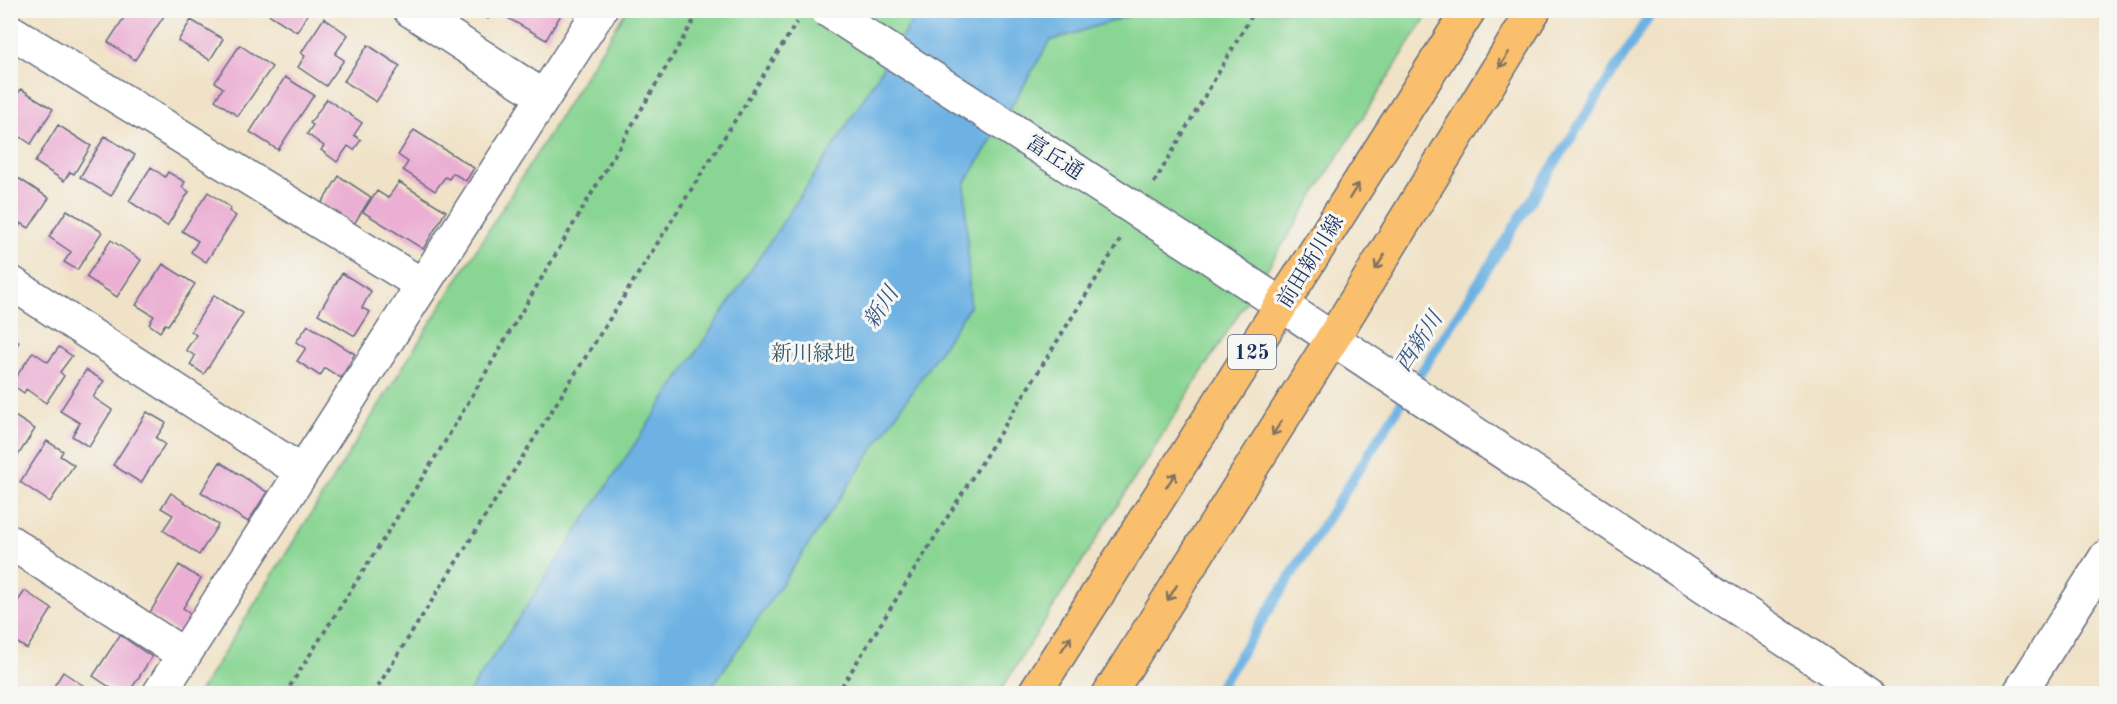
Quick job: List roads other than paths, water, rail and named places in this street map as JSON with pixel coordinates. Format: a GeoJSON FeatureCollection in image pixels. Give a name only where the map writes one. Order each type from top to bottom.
{"type":"FeatureCollection","features":[{"type":"Feature","properties":{"kind":"main road","name":"前田新川線"},"geometry":{"type":"LineString","coordinates":[[1034,693],[1469,10]]}},
{"type":"Feature","properties":{"kind":"main road"},"geometry":{"type":"LineString","coordinates":[[1109,693],[1333,338],[1534,10]]}},
{"type":"Feature","properties":{"kind":"street"},"geometry":{"type":"LineString","coordinates":[[410,10],[544,97]]}},
{"type":"Feature","properties":{"kind":"street"},"geometry":{"type":"LineString","coordinates":[[159,693],[600,10]]}},
{"type":"Feature","properties":{"kind":"street","name":"富丘通"},"geometry":{"type":"LineString","coordinates":[[813,16],[1211,258],[1867,693]]}},
{"type":"Feature","properties":{"kind":"street"},"geometry":{"type":"LineString","coordinates":[[10,31],[422,285]]}},
{"type":"Feature","properties":{"kind":"street"},"geometry":{"type":"LineString","coordinates":[[10,282],[302,472]]}},
{"type":"Feature","properties":{"kind":"street"},"geometry":{"type":"LineString","coordinates":[[10,542],[184,655]]}},
{"type":"Feature","properties":{"kind":"street"},"geometry":{"type":"LineString","coordinates":[[2019,693],[2106,557]]}},
{"type":"Feature","properties":{"kind":"water","name":"新川"},"geometry":{"type":"Polygon","coordinates":[[[918,11],[1144,11],[1050,41],[965,184],[970,306],[708,693],[468,694],[837,141],[918,11]]]}},
{"type":"Feature","properties":{"kind":"waterway","name":"西新川"},"geometry":{"type":"LineString","coordinates":[[1215,694],[1653,10]]}},
{"type":"Feature","properties":{"kind":"park label","name":"新川緑地"},"geometry":{"type":"Point","coordinates":[813,353]}}]}
